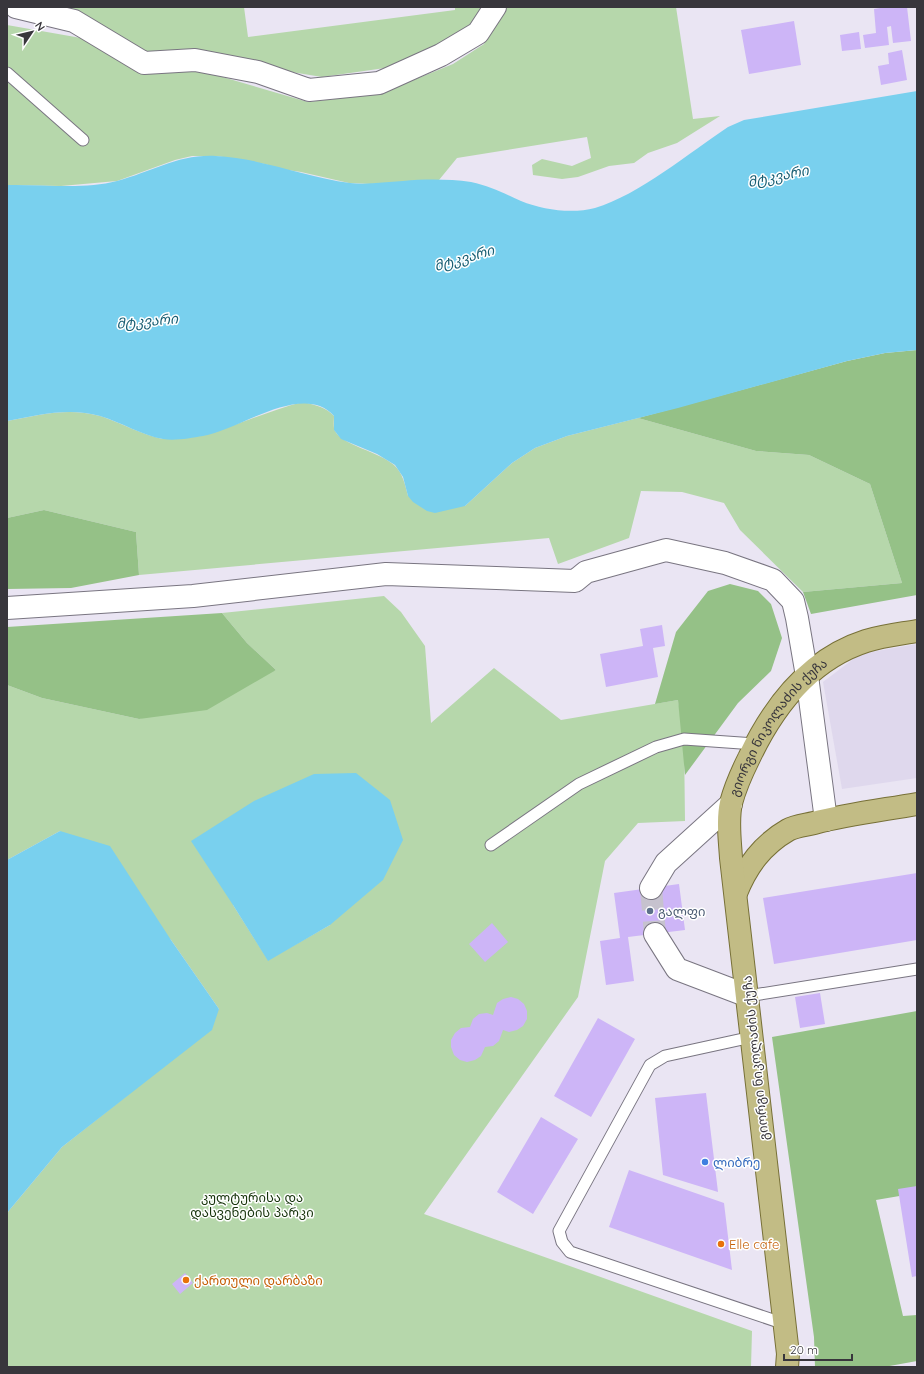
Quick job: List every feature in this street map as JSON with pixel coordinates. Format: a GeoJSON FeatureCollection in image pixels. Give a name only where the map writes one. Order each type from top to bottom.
{"type":"FeatureCollection","features":[{"type":"Feature","properties":{"kind":"main road","name":"გიორგი ნიკოლაძის ქუჩა"},"geometry":{"type":"LineString","coordinates":[[787,1367],[788,1354],[785,1324],[730,843],[731,804],[741,773],[755,744],[777,707],[791,690],[826,661],[866,641],[917,631]]}},
{"type":"Feature","properties":{"kind":"main road","name":"გიორგი ნიკოლაძის ქუჩა"},"geometry":{"type":"LineString","coordinates":[[736,893],[745,872],[756,857],[773,840],[789,829],[826,820],[917,804]]}},
{"type":"Feature","properties":{"kind":"street"},"geometry":{"type":"LineString","coordinates":[[16,7],[74,21],[144,63],[195,60],[258,72],[309,90],[378,83],[441,55],[478,33],[495,7]]}},
{"type":"Feature","properties":{"kind":"street"},"geometry":{"type":"LineString","coordinates":[[7,608],[193,596],[386,574],[575,581],[586,572],[666,550],[725,564],[773,580],[793,601],[807,676],[826,820]]}},
{"type":"Feature","properties":{"kind":"street"},"geometry":{"type":"LineString","coordinates":[[651,888],[666,863],[731,804]]}},
{"type":"Feature","properties":{"kind":"street"},"geometry":{"type":"LineString","coordinates":[[655,934],[677,969],[748,996]]}},
{"type":"Feature","properties":{"kind":"lane"},"geometry":{"type":"LineString","coordinates":[[7,73],[83,140]]}},
{"type":"Feature","properties":{"kind":"lane"},"geometry":{"type":"LineString","coordinates":[[491,845],[579,784],[656,747],[684,739],[755,744]]}},
{"type":"Feature","properties":{"kind":"lane"},"geometry":{"type":"LineString","coordinates":[[748,996],[917,969]]}},
{"type":"Feature","properties":{"kind":"lane"},"geometry":{"type":"LineString","coordinates":[[752,1037],[665,1056],[650,1066],[559,1231],[562,1242],[570,1252],[785,1324]]}},
{"type":"Feature","properties":{"kind":"shaded area"},"geometry":{"type":"Polygon","coordinates":[[[917,644],[917,778],[842,789],[823,682],[860,654],[917,644]]]}},
{"type":"Feature","properties":{"kind":"green space"},"geometry":{"type":"Polygon","coordinates":[[[61,7],[244,7],[248,37],[455,10],[455,7],[484,7],[473,31],[392,67],[322,77],[261,67],[136,53],[61,7]]]}},
{"type":"Feature","properties":{"kind":"green space"},"geometry":{"type":"Polygon","coordinates":[[[505,7],[676,7],[693,119],[720,116],[677,143],[648,153],[634,163],[609,166],[578,177],[562,179],[533,175],[532,165],[542,159],[572,166],[591,158],[587,137],[457,158],[439,180],[371,184],[349,183],[281,169],[265,164],[217,156],[192,156],[175,160],[117,181],[61,186],[7,185],[7,25],[81,38],[139,68],[209,73],[308,102],[379,94],[453,64],[484,44],[505,7]]]}},
{"type":"Feature","properties":{"kind":"green space"},"geometry":{"type":"Polygon","coordinates":[[[917,350],[917,595],[811,614],[803,592],[902,583],[870,484],[809,455],[756,451],[638,418],[847,361],[885,353],[917,350]]]}},
{"type":"Feature","properties":{"kind":"green space"},"geometry":{"type":"Polygon","coordinates":[[[303,402],[320,407],[331,413],[334,416],[335,431],[339,436],[388,460],[394,465],[402,475],[408,496],[465,506],[512,463],[535,448],[567,436],[638,418],[756,451],[809,455],[870,484],[902,583],[803,592],[740,530],[724,503],[682,492],[641,491],[629,538],[558,564],[549,538],[139,575],[136,532],[44,510],[7,518],[7,421],[42,414],[65,412],[88,413],[107,418],[152,436],[166,439],[184,438],[218,430],[303,402]]]}},
{"type":"Feature","properties":{"kind":"green space"},"geometry":{"type":"Polygon","coordinates":[[[44,510],[136,532],[139,575],[71,588],[7,589],[7,518],[44,510]]]}},
{"type":"Feature","properties":{"kind":"green space"},"geometry":{"type":"Polygon","coordinates":[[[730,584],[758,591],[771,604],[782,638],[771,671],[738,703],[685,775],[678,700],[655,704],[676,632],[708,591],[730,584]]]}},
{"type":"Feature","properties":{"kind":"green space","name":"კულტურისა და დასვენების პარკი"},"geometry":{"type":"Polygon","coordinates":[[[384,596],[401,612],[425,646],[431,723],[494,668],[561,720],[678,700],[684,739],[685,821],[638,823],[605,861],[578,997],[424,1214],[752,1331],[751,1367],[7,1367],[7,1213],[62,1147],[129,1094],[219,1009],[171,940],[60,831],[7,860],[7,685],[42,698],[139,719],[276,670],[247,643],[222,613],[384,596]],[[233,905],[268,960],[330,925],[233,905]]]}},
{"type":"Feature","properties":{"kind":"green space"},"geometry":{"type":"Polygon","coordinates":[[[222,613],[247,643],[276,670],[207,710],[139,719],[42,698],[7,685],[7,627],[222,613]]]}},
{"type":"Feature","properties":{"kind":"green space"},"geometry":{"type":"Polygon","coordinates":[[[917,1011],[917,1193],[876,1200],[903,1316],[917,1315],[917,1361],[884,1367],[815,1367],[814,1337],[772,1037],[917,1011]]]}},
{"type":"Feature","properties":{"kind":"water","name":"მტკვარი"},"geometry":{"type":"Polygon","coordinates":[[[917,91],[917,350],[885,353],[847,361],[678,408],[567,436],[535,448],[512,463],[465,506],[435,513],[427,511],[413,502],[408,496],[403,477],[395,465],[377,454],[341,439],[334,430],[334,416],[321,407],[306,404],[288,405],[218,432],[203,436],[168,440],[140,432],[100,416],[88,413],[54,413],[7,421],[7,185],[77,186],[104,184],[130,177],[165,164],[189,158],[216,156],[249,160],[316,177],[356,184],[411,180],[454,180],[471,182],[539,207],[577,211],[595,208],[612,202],[629,193],[664,172],[728,127],[744,120],[917,91]]]}},
{"type":"Feature","properties":{"kind":"water"},"geometry":{"type":"Polygon","coordinates":[[[356,773],[390,800],[403,840],[383,880],[330,925],[268,961],[191,841],[254,801],[314,774],[356,773]]]}},
{"type":"Feature","properties":{"kind":"water"},"geometry":{"type":"Polygon","coordinates":[[[60,831],[110,846],[171,940],[219,1009],[212,1030],[62,1147],[7,1213],[7,860],[60,831]]]}},
{"type":"Feature","properties":{"kind":"building"},"geometry":{"type":"Polygon","coordinates":[[[886,7],[907,7],[911,41],[893,43],[891,26],[887,27],[889,45],[865,48],[863,35],[876,33],[874,9],[886,7]]]}},
{"type":"Feature","properties":{"kind":"building"},"geometry":{"type":"Polygon","coordinates":[[[794,21],[801,65],[749,74],[741,30],[794,21]]]}},
{"type":"Feature","properties":{"kind":"building"},"geometry":{"type":"Polygon","coordinates":[[[859,32],[861,49],[842,51],[840,35],[859,32]]]}},
{"type":"Feature","properties":{"kind":"building"},"geometry":{"type":"Polygon","coordinates":[[[902,50],[907,80],[881,85],[878,66],[889,64],[888,53],[902,50]]]}},
{"type":"Feature","properties":{"kind":"building"},"geometry":{"type":"Polygon","coordinates":[[[662,625],[665,646],[653,648],[658,677],[606,687],[600,654],[643,646],[640,629],[662,625]]]}},
{"type":"Feature","properties":{"kind":"building"},"geometry":{"type":"Polygon","coordinates":[[[917,873],[917,940],[774,964],[763,898],[917,873]]]}},
{"type":"Feature","properties":{"kind":"building","name":"გალფი"},"geometry":{"type":"Polygon","coordinates":[[[679,884],[685,930],[628,937],[634,981],[606,985],[600,941],[620,938],[614,893],[679,884]]]}},
{"type":"Feature","properties":{"kind":"building"},"geometry":{"type":"Polygon","coordinates":[[[492,923],[508,942],[485,962],[469,944],[492,923]]]}},
{"type":"Feature","properties":{"kind":"building"},"geometry":{"type":"Polygon","coordinates":[[[820,993],[825,1024],[800,1028],[795,997],[820,993]]]}},
{"type":"Feature","properties":{"kind":"building"},"geometry":{"type":"Polygon","coordinates":[[[511,997],[518,999],[524,1004],[527,1011],[527,1019],[523,1026],[517,1030],[509,1032],[503,1030],[499,1041],[493,1046],[485,1047],[481,1056],[475,1060],[467,1062],[460,1060],[454,1055],[451,1047],[451,1040],[455,1033],[461,1028],[470,1027],[473,1019],[479,1014],[487,1013],[493,1015],[497,1003],[503,999],[511,997]]]}},
{"type":"Feature","properties":{"kind":"building"},"geometry":{"type":"Polygon","coordinates":[[[598,1018],[635,1039],[591,1117],[554,1096],[598,1018]]]}},
{"type":"Feature","properties":{"kind":"building"},"geometry":{"type":"Polygon","coordinates":[[[706,1093],[718,1192],[663,1175],[655,1098],[706,1093]]]}},
{"type":"Feature","properties":{"kind":"building"},"geometry":{"type":"Polygon","coordinates":[[[541,1117],[578,1139],[533,1214],[497,1192],[541,1117]]]}},
{"type":"Feature","properties":{"kind":"building"},"geometry":{"type":"Polygon","coordinates":[[[629,1170],[724,1203],[732,1270],[609,1227],[629,1170]]]}},
{"type":"Feature","properties":{"kind":"building"},"geometry":{"type":"Polygon","coordinates":[[[917,1186],[917,1276],[912,1277],[898,1189],[917,1186]]]}},
{"type":"Feature","properties":{"kind":"building"},"geometry":{"type":"Polygon","coordinates":[[[185,1273],[193,1283],[180,1294],[172,1284],[185,1273]]]}},
{"type":"Feature","properties":{"kind":"tunnel"},"geometry":{"type":"LineString","coordinates":[[651,888],[655,934]]}},
{"type":"Feature","properties":{"kind":"place","name":"გალფი"},"geometry":{"type":"Point","coordinates":[650,911]}},
{"type":"Feature","properties":{"kind":"place","name":"ლიბრე"},"geometry":{"type":"Point","coordinates":[705,1162]}},
{"type":"Feature","properties":{"kind":"place","name":"Elle cafe"},"geometry":{"type":"Point","coordinates":[721,1244]}},
{"type":"Feature","properties":{"kind":"place","name":"ქართული დარბაზი"},"geometry":{"type":"Point","coordinates":[186,1280]}}]}
